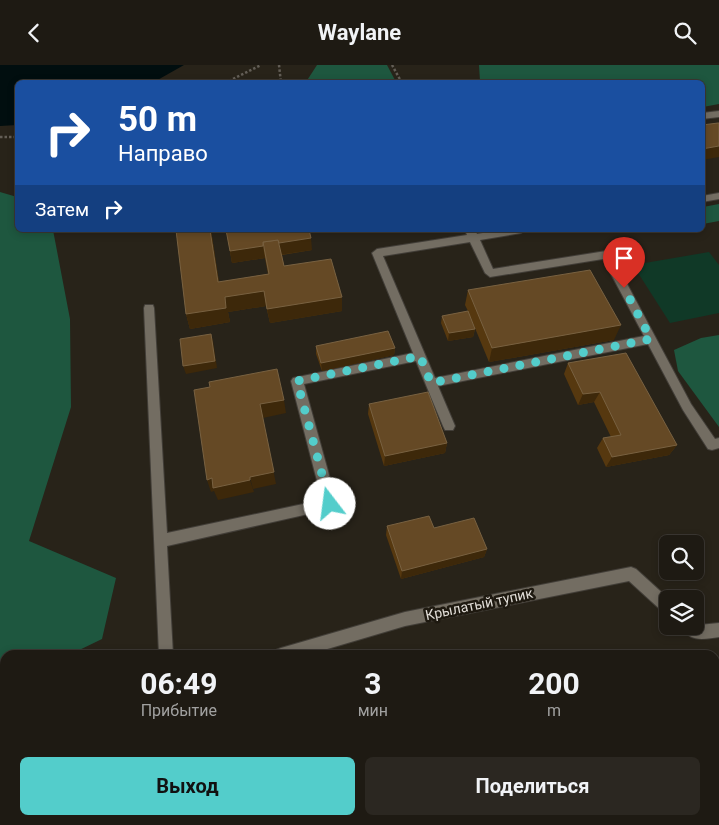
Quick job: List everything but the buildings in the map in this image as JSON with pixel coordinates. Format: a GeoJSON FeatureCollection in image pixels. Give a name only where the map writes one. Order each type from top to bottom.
{"type":"FeatureCollection","features":[{"type":"Feature","properties":{"kind":"street"},"geometry":{"type":"LineString","coordinates":[[705,116],[719,114]]}},
{"type":"Feature","properties":{"kind":"street"},"geometry":{"type":"LineString","coordinates":[[705,198],[719,196]]}},
{"type":"Feature","properties":{"kind":"street"},"geometry":{"type":"LineString","coordinates":[[449,426],[377,253],[472,234],[496,232]]}},
{"type":"Feature","properties":{"kind":"street"},"geometry":{"type":"LineString","coordinates":[[472,234],[490,273],[606,255],[692,415],[712,445],[719,443]]}},
{"type":"Feature","properties":{"kind":"street"},"geometry":{"type":"LineString","coordinates":[[149,308],[166,650]]}},
{"type":"Feature","properties":{"kind":"street"},"geometry":{"type":"LineString","coordinates":[[431,383],[651,339]]}},
{"type":"Feature","properties":{"kind":"street"},"geometry":{"type":"LineString","coordinates":[[161,541],[330,504],[297,381],[420,356]]}},
{"type":"Feature","properties":{"kind":"street","name":"Крылатый тупик"},"geometry":{"type":"LineString","coordinates":[[298,650],[405,619],[631,574],[659,599]]}},
{"type":"Feature","properties":{"kind":"street"},"geometry":{"type":"LineString","coordinates":[[704,632],[719,630]]}},
{"type":"Feature","properties":{"kind":"path"},"geometry":{"type":"LineString","coordinates":[[230,80],[261,65]]}},
{"type":"Feature","properties":{"kind":"path"},"geometry":{"type":"LineString","coordinates":[[279,65],[281,80]]}},
{"type":"Feature","properties":{"kind":"path"},"geometry":{"type":"LineString","coordinates":[[392,65],[400,80]]}},
{"type":"Feature","properties":{"kind":"path"},"geometry":{"type":"LineString","coordinates":[[0,137],[15,137]]}},
{"type":"Feature","properties":{"kind":"green space"},"geometry":{"type":"Polygon","coordinates":[[[317,65],[387,65],[395,80],[307,80],[317,65]]]}},
{"type":"Feature","properties":{"kind":"green space"},"geometry":{"type":"Polygon","coordinates":[[[479,65],[719,65],[719,104],[705,107],[705,80],[480,80],[479,65]]]}},
{"type":"Feature","properties":{"kind":"green space"},"geometry":{"type":"Polygon","coordinates":[[[0,192],[15,196],[15,232],[53,232],[70,319],[71,407],[29,541],[116,578],[102,639],[79,650],[0,650],[0,192]]]}},
{"type":"Feature","properties":{"kind":"green space"},"geometry":{"type":"Polygon","coordinates":[[[719,204],[719,221],[705,224],[705,207],[719,204]]]}},
{"type":"Feature","properties":{"kind":"green space"},"geometry":{"type":"Polygon","coordinates":[[[709,252],[719,265],[719,313],[670,323],[633,265],[709,252]]]}},
{"type":"Feature","properties":{"kind":"green space"},"geometry":{"type":"Polygon","coordinates":[[[719,335],[719,427],[678,371],[674,350],[701,338],[719,335]]]}},
{"type":"Feature","properties":{"kind":"shaded area"},"geometry":{"type":"Polygon","coordinates":[[[0,65],[184,65],[158,80],[15,80],[15,125],[0,126],[0,65]]]}},
{"type":"Feature","properties":{"kind":"route"},"geometry":{"type":"LineString","coordinates":[[330,504],[297,381],[420,356],[431,383],[651,339],[624,288]]}}]}
